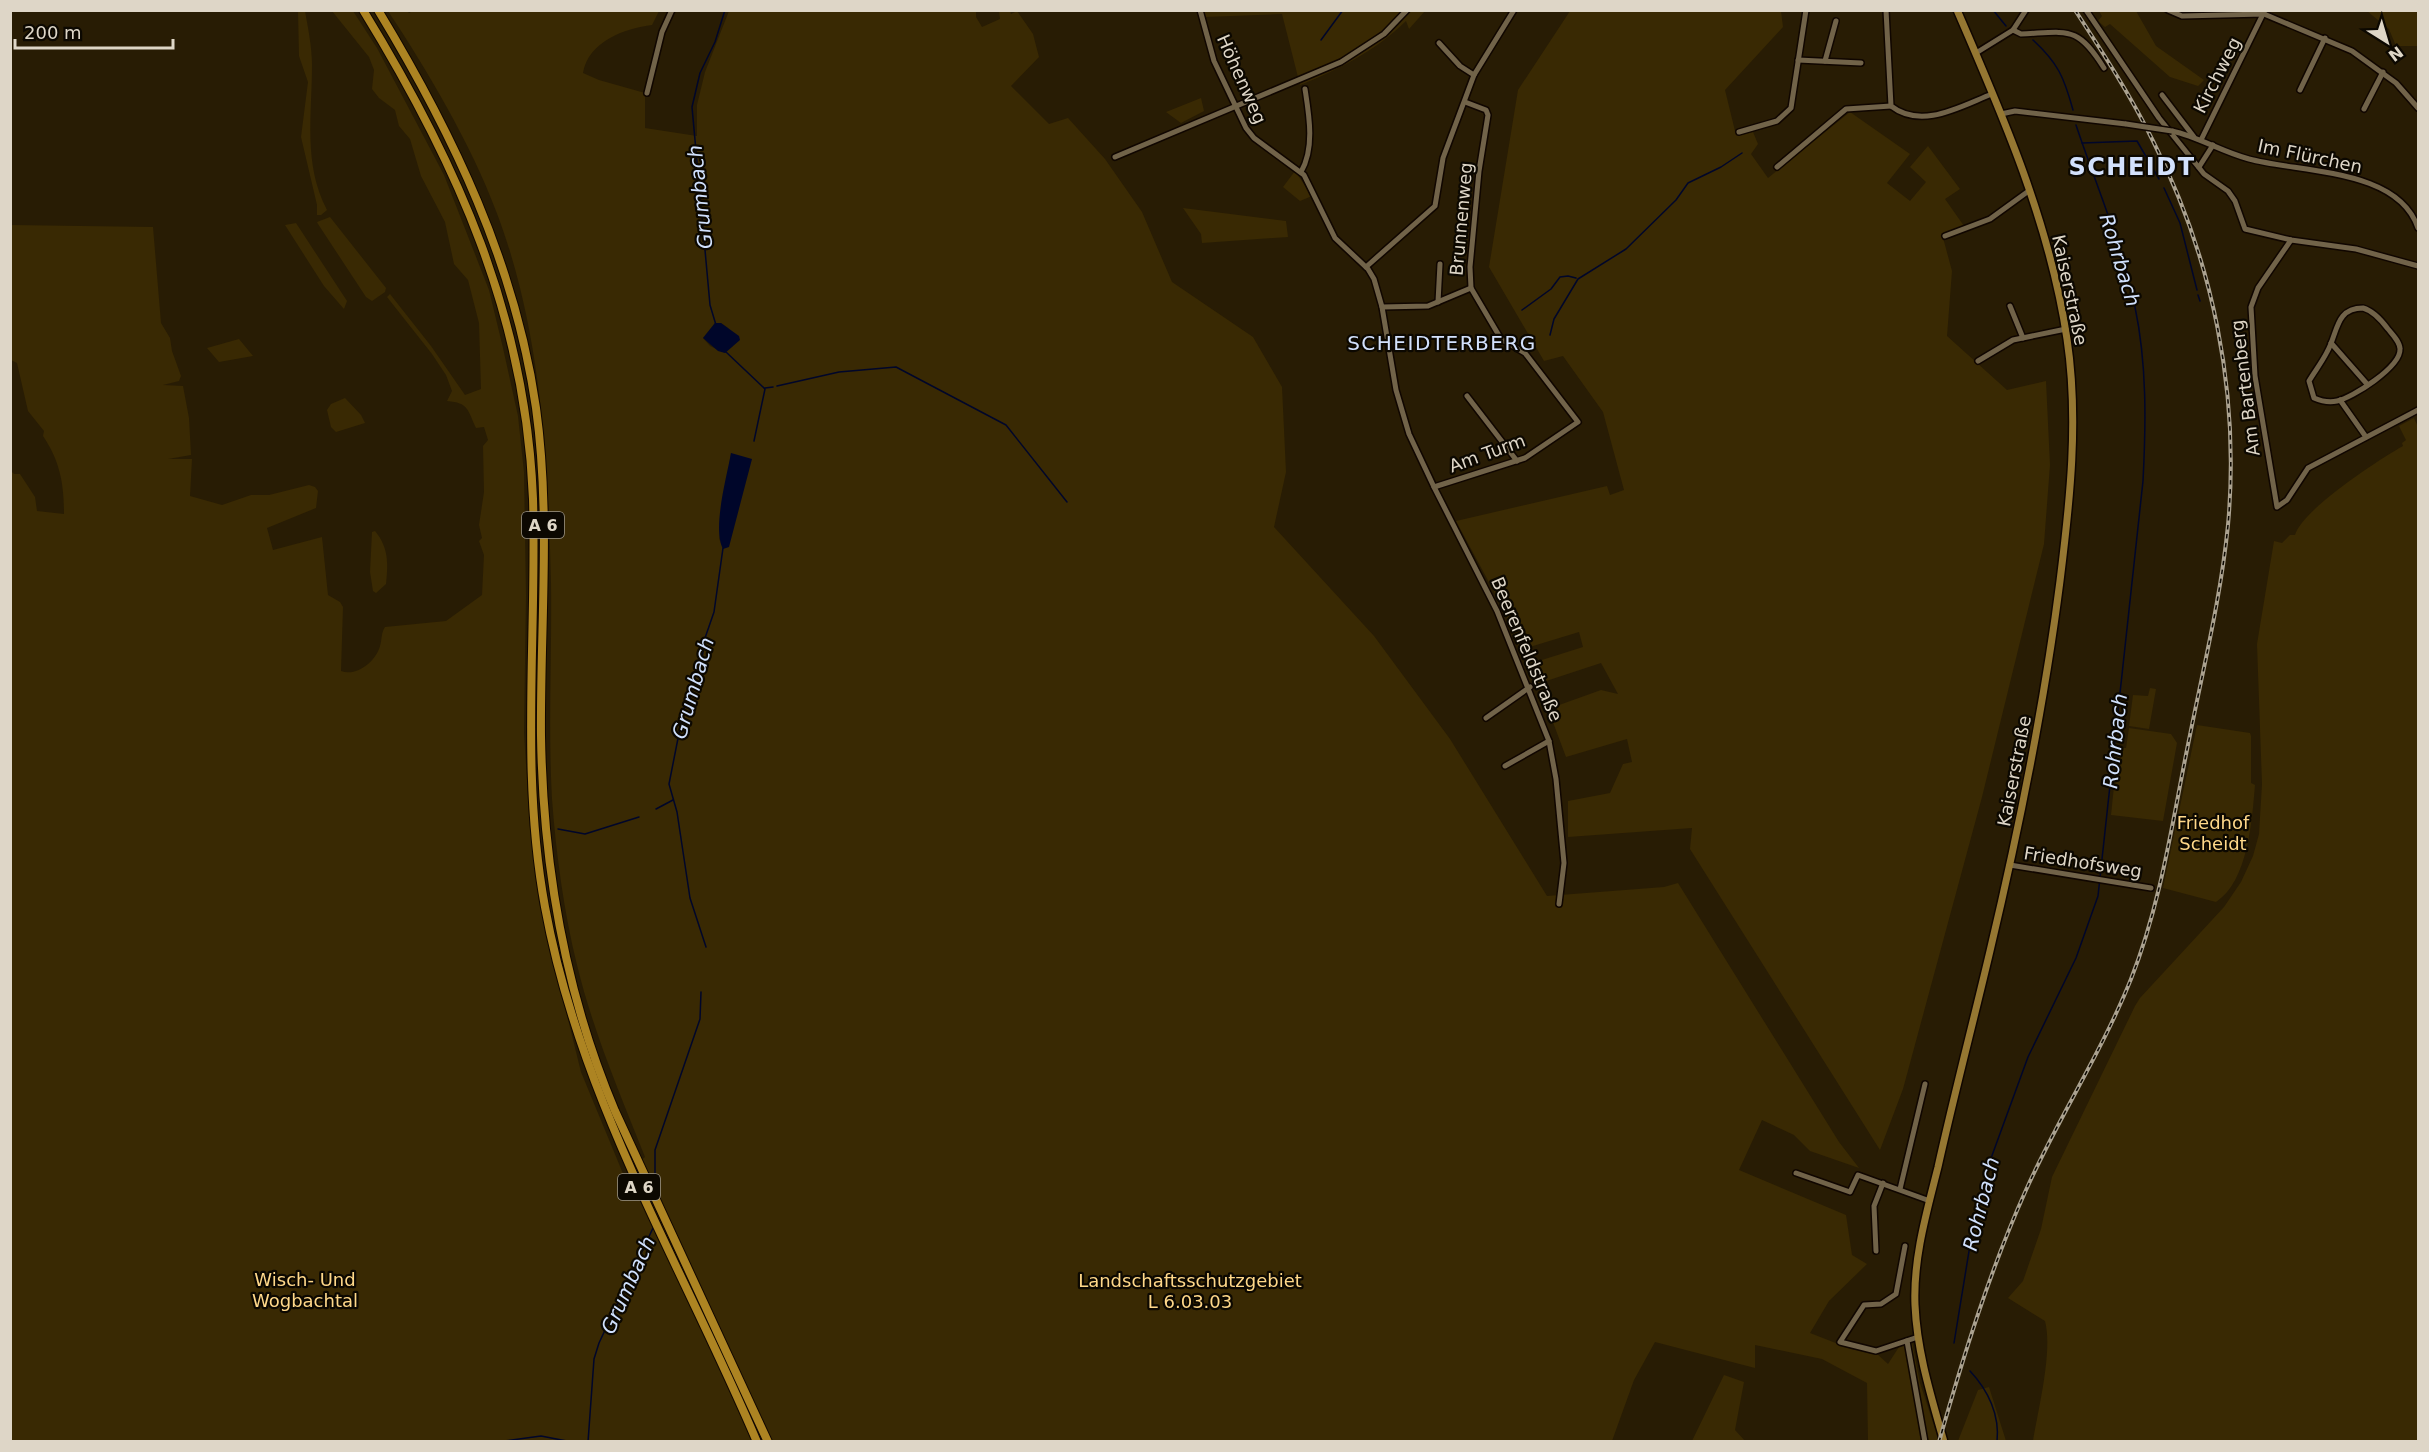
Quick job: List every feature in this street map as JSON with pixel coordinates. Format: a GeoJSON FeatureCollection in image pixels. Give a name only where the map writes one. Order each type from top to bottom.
{"type":"FeatureCollection","features":[{"type":"Feature","properties":{"kind":"highway","name":"A 6"},"geometry":{"type":"LineString","coordinates":[[363,10],[428,120],[453,171],[487,255],[514,351],[525,411],[533,497],[531,735],[533,816],[544,904],[554,951],[592,1067],[628,1163],[757,1442]]}},
{"type":"Feature","properties":{"kind":"highway","name":"A 6"},"geometry":{"type":"LineString","coordinates":[[378,10],[438,114],[467,176],[510,289],[525,348],[536,410],[543,496],[541,736],[549,852],[564,949],[592,1067],[704,1301],[768,1442]]}},
{"type":"Feature","properties":{"kind":"main road","name":"Kaiserstraße"},"geometry":{"type":"LineString","coordinates":[[1944,1442],[1926,1382],[1918,1337],[1916,1275],[1930,1200],[2010,865],[2040,725],[2071,497],[2072,380],[2066,329],[2030,190],[1957,10]]}},
{"type":"Feature","properties":{"kind":"street"},"geometry":{"type":"LineString","coordinates":[[647,93],[662,32],[672,10]]}},
{"type":"Feature","properties":{"kind":"street","name":"Höhenweg"},"geometry":{"type":"LineString","coordinates":[[1200,10],[1210,51],[1234,103],[1254,138],[1301,172],[1335,238],[1366,267],[1374,279],[1382,307],[1396,390],[1409,434],[1434,488]]}},
{"type":"Feature","properties":{"kind":"street"},"geometry":{"type":"LineString","coordinates":[[1115,157],[1234,103],[1295,82],[1359,52],[1384,34],[1407,10]]}},
{"type":"Feature","properties":{"kind":"street"},"geometry":{"type":"LineString","coordinates":[[1366,267],[1435,206],[1443,158],[1474,75],[1514,10]]}},
{"type":"Feature","properties":{"kind":"street"},"geometry":{"type":"LineString","coordinates":[[1739,132],[1773,123],[1789,112],[1796,93],[1798,60],[1806,10]]}},
{"type":"Feature","properties":{"kind":"street"},"geometry":{"type":"LineString","coordinates":[[1886,10],[1891,106]]}},
{"type":"Feature","properties":{"kind":"street"},"geometry":{"type":"LineString","coordinates":[[1976,53],[2013,30],[2026,10]]}},
{"type":"Feature","properties":{"kind":"street"},"geometry":{"type":"LineString","coordinates":[[2086,10],[2154,111],[2199,167],[2235,201],[2245,229],[2291,240],[2356,249],[2418,266]]}},
{"type":"Feature","properties":{"kind":"street","name":"Kirchweg"},"geometry":{"type":"LineString","coordinates":[[2168,10],[2182,16],[2264,12]]}},
{"type":"Feature","properties":{"kind":"street"},"geometry":{"type":"LineString","coordinates":[[2264,12],[2352,51],[2383,72],[2418,108]]}},
{"type":"Feature","properties":{"kind":"street","name":"Kirchweg"},"geometry":{"type":"LineString","coordinates":[[2198,139],[2264,12]]}},
{"type":"Feature","properties":{"kind":"street"},"geometry":{"type":"LineString","coordinates":[[1825,61],[1836,21]]}},
{"type":"Feature","properties":{"kind":"street"},"geometry":{"type":"LineString","coordinates":[[2013,30],[2021,34],[2075,34],[2090,46],[2104,68]]}},
{"type":"Feature","properties":{"kind":"street"},"geometry":{"type":"LineString","coordinates":[[2300,90],[2325,38]]}},
{"type":"Feature","properties":{"kind":"street"},"geometry":{"type":"LineString","coordinates":[[1439,43],[1460,66],[1474,75]]}},
{"type":"Feature","properties":{"kind":"street"},"geometry":{"type":"LineString","coordinates":[[1798,60],[1861,63]]}},
{"type":"Feature","properties":{"kind":"street"},"geometry":{"type":"LineString","coordinates":[[2364,109],[2383,72]]}},
{"type":"Feature","properties":{"kind":"street"},"geometry":{"type":"LineString","coordinates":[[1301,172],[1306,161],[1310,117],[1305,89]]}},
{"type":"Feature","properties":{"kind":"street"},"geometry":{"type":"LineString","coordinates":[[1777,167],[1846,109],[1891,106],[1909,116],[1928,117],[1992,94]]}},
{"type":"Feature","properties":{"kind":"street","name":"Im Flürchen"},"geometry":{"type":"LineString","coordinates":[[2162,95],[2198,139]]}},
{"type":"Feature","properties":{"kind":"street","name":"Brunnenweg"},"geometry":{"type":"LineString","coordinates":[[1464,102],[1486,110],[1488,115],[1479,171],[1470,267],[1471,288],[1501,339],[1525,353],[1578,422]]}},
{"type":"Feature","properties":{"kind":"street","name":"Im Flürchen"},"geometry":{"type":"LineString","coordinates":[[2001,114],[2015,111],[2174,131],[2255,161],[2364,182],[2401,200],[2412,213],[2418,228]]}},
{"type":"Feature","properties":{"kind":"street"},"geometry":{"type":"LineString","coordinates":[[2174,131],[2181,120]]}},
{"type":"Feature","properties":{"kind":"street"},"geometry":{"type":"LineString","coordinates":[[2199,167],[2213,146]]}},
{"type":"Feature","properties":{"kind":"street"},"geometry":{"type":"LineString","coordinates":[[1945,236],[1990,219],[2030,190]]}},
{"type":"Feature","properties":{"kind":"street"},"geometry":{"type":"LineString","coordinates":[[2412,213],[2418,211]]}},
{"type":"Feature","properties":{"kind":"street","name":"Am Bartenberg"},"geometry":{"type":"LineString","coordinates":[[2291,240],[2258,288],[2251,307],[2255,376],[2277,507],[2288,500],[2308,468],[2366,437]]}},
{"type":"Feature","properties":{"kind":"street"},"geometry":{"type":"LineString","coordinates":[[1438,302],[1440,264]]}},
{"type":"Feature","properties":{"kind":"street"},"geometry":{"type":"LineString","coordinates":[[1382,307],[1422,307],[1471,288]]}},
{"type":"Feature","properties":{"kind":"street"},"geometry":{"type":"LineString","coordinates":[[2010,306],[2023,338]]}},
{"type":"Feature","properties":{"kind":"street"},"geometry":{"type":"LineString","coordinates":[[2352,309],[2368,310],[2386,326],[2397,340],[2400,349],[2393,368],[2367,384],[2340,400],[2321,401],[2314,398],[2310,390],[2309,381],[2331,344],[2339,319],[2352,309]]}},
{"type":"Feature","properties":{"kind":"street"},"geometry":{"type":"LineString","coordinates":[[1978,360],[2006,343],[2066,329]]}},
{"type":"Feature","properties":{"kind":"street"},"geometry":{"type":"LineString","coordinates":[[2331,344],[2367,384]]}},
{"type":"Feature","properties":{"kind":"street"},"geometry":{"type":"LineString","coordinates":[[1467,396],[1517,461]]}},
{"type":"Feature","properties":{"kind":"street"},"geometry":{"type":"LineString","coordinates":[[2340,400],[2366,437],[2418,410]]}},
{"type":"Feature","properties":{"kind":"street","name":"Am Turm"},"geometry":{"type":"LineString","coordinates":[[1434,488],[1517,461],[1533,453],[1578,422]]}},
{"type":"Feature","properties":{"kind":"street","name":"Beerenfeldstraße"},"geometry":{"type":"LineString","coordinates":[[1434,488],[1497,610],[1530,687],[1549,741],[1556,779],[1564,863],[1559,904]]}},
{"type":"Feature","properties":{"kind":"street"},"geometry":{"type":"LineString","coordinates":[[1486,718],[1530,687]]}},
{"type":"Feature","properties":{"kind":"street"},"geometry":{"type":"LineString","coordinates":[[1505,766],[1549,741]]}},
{"type":"Feature","properties":{"kind":"street","name":"Friedhofsweg"},"geometry":{"type":"LineString","coordinates":[[2010,865],[2151,888]]}},
{"type":"Feature","properties":{"kind":"street"},"geometry":{"type":"LineString","coordinates":[[1900,1189],[1925,1084]]}},
{"type":"Feature","properties":{"kind":"street"},"geometry":{"type":"LineString","coordinates":[[1796,1173],[1850,1192],[1858,1175],[1930,1200]]}},
{"type":"Feature","properties":{"kind":"street"},"geometry":{"type":"LineString","coordinates":[[1876,1251],[1874,1206],[1883,1183]]}},
{"type":"Feature","properties":{"kind":"street"},"geometry":{"type":"LineString","coordinates":[[1905,1246],[1896,1294],[1881,1304],[1864,1305],[1840,1342],[1876,1351],[1918,1337]]}},
{"type":"Feature","properties":{"kind":"street"},"geometry":{"type":"LineString","coordinates":[[1907,1341],[1925,1442]]}},
{"type":"Feature","properties":{"kind":"green space"},"geometry":{"type":"Polygon","coordinates":[[[415,10],[659,11],[652,25],[620,33],[600,45],[586,62],[583,73],[645,93],[645,128],[697,136],[697,105],[705,72],[729,11],[976,11],[976,17],[982,27],[1000,19],[999,11],[1010,11],[1011,14],[1017,11],[1033,34],[1039,57],[1011,86],[1049,124],[1068,118],[1105,159],[1142,212],[1172,282],[1253,337],[1282,387],[1286,472],[1274,527],[1374,636],[1450,739],[1547,896],[1664,887],[1678,883],[1839,1142],[1859,1168],[1810,1151],[1794,1135],[1762,1120],[1739,1170],[1846,1215],[1852,1255],[1867,1264],[1829,1301],[1810,1333],[1851,1349],[1876,1353],[1888,1364],[1899,1347],[1912,1342],[1920,1383],[1939,1441],[1868,1441],[1867,1383],[1822,1359],[1755,1345],[1755,1368],[1655,1342],[1634,1380],[1612,1441],[11,1441],[10,470],[14,474],[20,474],[35,497],[37,511],[64,514],[62,483],[57,464],[43,436],[44,431],[28,411],[17,363],[11,360],[11,225],[153,227],[161,323],[170,338],[181,376],[179,381],[163,385],[183,386],[189,418],[191,455],[168,459],[192,459],[190,496],[222,505],[251,495],[269,495],[309,485],[315,487],[318,491],[316,508],[267,528],[273,550],[322,537],[328,595],[340,602],[343,607],[341,671],[353,672],[370,662],[378,652],[385,627],[446,621],[482,595],[484,555],[479,541],[482,538],[479,525],[484,492],[483,446],[488,440],[484,427],[476,428],[463,405],[447,401],[452,391],[446,375],[387,297],[390,294],[431,346],[465,395],[481,389],[479,323],[468,280],[454,264],[445,222],[421,176],[410,139],[399,126],[395,110],[379,98],[372,89],[374,70],[369,57],[332,11],[353,11],[377,48],[444,175],[489,290],[518,416],[524,472],[526,595],[524,733],[530,827],[539,902],[581,1072],[624,1176],[645,1157],[583,990],[561,883],[552,799],[551,583],[544,442],[532,347],[523,301],[496,211],[474,160],[433,82],[388,11],[407,11],[409,13],[415,10]],[[715,323],[703,338],[710,346],[725,353],[733,346],[728,328],[721,323],[715,323]],[[731,453],[719,541],[739,499],[749,469],[731,453]]]}},
{"type":"Feature","properties":{"kind":"green space"},"geometry":{"type":"Polygon","coordinates":[[[298,11],[305,11],[311,44],[310,139],[319,193],[327,210],[321,215],[317,215],[317,205],[301,137],[308,82],[299,56],[298,11]]]}},
{"type":"Feature","properties":{"kind":"green space"},"geometry":{"type":"Polygon","coordinates":[[[1202,11],[1425,11],[1409,29],[1406,21],[1382,41],[1356,58],[1300,85],[1282,14],[1204,17],[1202,11]]]}},
{"type":"Feature","properties":{"kind":"green space"},"geometry":{"type":"Polygon","coordinates":[[[1570,11],[1781,11],[1783,27],[1725,90],[1736,135],[1753,132],[1758,144],[1751,154],[1768,178],[1850,112],[1910,154],[1887,183],[1910,201],[1926,182],[1910,167],[1928,146],[1960,189],[1945,199],[1964,226],[1942,234],[1952,271],[1947,336],[2007,390],[2046,381],[2050,465],[2044,544],[1982,797],[1903,1089],[1880,1150],[1690,849],[1692,828],[1568,837],[1568,801],[1610,793],[1623,764],[1632,762],[1627,739],[1566,757],[1548,709],[1601,690],[1618,694],[1601,663],[1534,685],[1526,665],[1583,647],[1579,632],[1520,650],[1505,612],[1456,521],[1607,486],[1610,495],[1624,490],[1603,412],[1563,356],[1544,361],[1489,267],[1518,90],[1570,11]]]}},
{"type":"Feature","properties":{"kind":"green space"},"geometry":{"type":"Polygon","coordinates":[[[2099,11],[2136,11],[2156,46],[2204,80],[2198,86],[2170,77],[2110,24],[2105,27],[2098,21],[2102,16],[2099,11]]]}},
{"type":"Feature","properties":{"kind":"green space"},"geometry":{"type":"Polygon","coordinates":[[[2367,11],[2418,11],[2418,46],[2396,46],[2389,29],[2367,11]]]}},
{"type":"Feature","properties":{"kind":"green space"},"geometry":{"type":"Polygon","coordinates":[[[1201,98],[1204,111],[1181,123],[1166,112],[1201,98]]]}},
{"type":"Feature","properties":{"kind":"green space"},"geometry":{"type":"Polygon","coordinates":[[[1295,171],[1312,196],[1300,201],[1283,187],[1295,171]]]}},
{"type":"Feature","properties":{"kind":"green space"},"geometry":{"type":"Polygon","coordinates":[[[1183,208],[1286,221],[1288,237],[1202,243],[1201,234],[1183,208]]]}},
{"type":"Feature","properties":{"kind":"green space"},"geometry":{"type":"Polygon","coordinates":[[[330,217],[386,288],[385,292],[372,301],[366,297],[317,222],[330,217]]]}},
{"type":"Feature","properties":{"kind":"green space"},"geometry":{"type":"Polygon","coordinates":[[[296,223],[347,301],[344,309],[324,286],[285,225],[296,223]]]}},
{"type":"Feature","properties":{"kind":"green space"},"geometry":{"type":"Polygon","coordinates":[[[239,339],[253,356],[219,362],[207,348],[239,339]]]}},
{"type":"Feature","properties":{"kind":"green space"},"geometry":{"type":"Polygon","coordinates":[[[345,398],[361,415],[365,423],[336,432],[331,427],[327,410],[331,404],[345,398]]]}},
{"type":"Feature","properties":{"kind":"green space"},"geometry":{"type":"Polygon","coordinates":[[[2414,418],[2418,427],[2418,1441],[2033,1441],[2046,1364],[2045,1321],[2008,1298],[2023,1281],[2041,1229],[2052,1177],[2135,1006],[2224,907],[2241,882],[2253,856],[2259,834],[2262,784],[2257,644],[2274,541],[2282,543],[2290,535],[2295,535],[2311,513],[2342,486],[2403,446],[2402,443],[2406,440],[2399,426],[2414,418]]]}},
{"type":"Feature","properties":{"kind":"green space"},"geometry":{"type":"Polygon","coordinates":[[[375,531],[383,544],[387,563],[386,584],[376,593],[373,591],[370,572],[372,532],[375,531]]]}},
{"type":"Feature","properties":{"kind":"green space"},"geometry":{"type":"Polygon","coordinates":[[[2150,688],[2156,689],[2149,729],[2129,726],[2133,695],[2148,696],[2150,688]]]}},
{"type":"Feature","properties":{"kind":"green space","name":"Friedhof Scheidt"},"geometry":{"type":"Polygon","coordinates":[[[2197,725],[2250,733],[2251,736],[2251,783],[2255,785],[2250,832],[2242,865],[2235,880],[2216,902],[2163,888],[2197,725]]]}},
{"type":"Feature","properties":{"kind":"green space"},"geometry":{"type":"Polygon","coordinates":[[[2129,728],[2171,734],[2177,743],[2163,821],[2111,815],[2118,748],[2126,748],[2129,728]]]}},
{"type":"Feature","properties":{"kind":"green space"},"geometry":{"type":"Polygon","coordinates":[[[1724,1375],[1744,1382],[1735,1430],[1745,1441],[1692,1441],[1724,1375]]]}},
{"type":"Feature","properties":{"kind":"green space"},"geometry":{"type":"Polygon","coordinates":[[[1989,1387],[2006,1441],[1958,1441],[1978,1390],[1989,1387]]]}},
{"type":"Feature","properties":{"kind":"water"},"geometry":{"type":"Polygon","coordinates":[[[715,323],[721,323],[739,336],[740,340],[725,353],[718,351],[703,338],[715,323]]]}},
{"type":"Feature","properties":{"kind":"water"},"geometry":{"type":"Polygon","coordinates":[[[731,453],[752,459],[729,547],[723,549],[719,529],[720,516],[731,453]]]}},
{"type":"Feature","properties":{"kind":"waterway","name":"Grumbach"},"geometry":{"type":"LineString","coordinates":[[716,325],[710,305],[692,107],[700,73],[715,42],[725,10]]}},
{"type":"Feature","properties":{"kind":"waterway"},"geometry":{"type":"LineString","coordinates":[[1321,40],[1343,10]]}},
{"type":"Feature","properties":{"kind":"waterway","name":"Rohrbach"},"geometry":{"type":"LineString","coordinates":[[1993,10],[2006,26]]}},
{"type":"Feature","properties":{"kind":"waterway","name":"Rohrbach"},"geometry":{"type":"LineString","coordinates":[[2033,40],[2049,56],[2059,71],[2073,110]]}},
{"type":"Feature","properties":{"kind":"waterway","name":"Rohrbach"},"geometry":{"type":"LineString","coordinates":[[1954,1343],[1971,1239],[1990,1161],[2028,1057],[2076,958],[2098,896],[2143,481],[2145,394],[2142,350],[2135,307],[2116,238],[2076,125]]}},
{"type":"Feature","properties":{"kind":"waterway"},"geometry":{"type":"LineString","coordinates":[[2082,143],[2137,141],[2159,179]]}},
{"type":"Feature","properties":{"kind":"waterway"},"geometry":{"type":"LineString","coordinates":[[1550,335],[1554,319],[1578,279],[1626,249],[1676,200],[1688,183],[1721,167],[1742,153]]}},
{"type":"Feature","properties":{"kind":"waterway"},"geometry":{"type":"LineString","coordinates":[[2164,188],[2180,223],[2197,290]]}},
{"type":"Feature","properties":{"kind":"waterway"},"geometry":{"type":"LineString","coordinates":[[1522,310],[1551,289],[1560,277],[1576,278]]}},
{"type":"Feature","properties":{"kind":"waterway"},"geometry":{"type":"LineString","coordinates":[[2198,295],[2200,301]]}},
{"type":"Feature","properties":{"kind":"waterway","name":"Grumbach"},"geometry":{"type":"LineString","coordinates":[[726,352],[765,389],[754,441]]}},
{"type":"Feature","properties":{"kind":"waterway"},"geometry":{"type":"LineString","coordinates":[[777,386],[839,372],[896,367],[1006,425],[1067,502]]}},
{"type":"Feature","properties":{"kind":"waterway"},"geometry":{"type":"LineString","coordinates":[[765,388],[773,387]]}},
{"type":"Feature","properties":{"kind":"waterway","name":"Grumbach"},"geometry":{"type":"LineString","coordinates":[[706,947],[690,898],[677,812],[669,784],[684,708],[691,696],[692,679],[701,665],[705,638],[714,612],[723,548]]}},
{"type":"Feature","properties":{"kind":"waterway"},"geometry":{"type":"LineString","coordinates":[[656,809],[673,800]]}},
{"type":"Feature","properties":{"kind":"waterway"},"geometry":{"type":"LineString","coordinates":[[558,829],[585,834],[639,817]]}},
{"type":"Feature","properties":{"kind":"waterway","name":"Grumbach"},"geometry":{"type":"LineString","coordinates":[[655,1190],[655,1150],[700,1019],[701,992]]}},
{"type":"Feature","properties":{"kind":"waterway","name":"Grumbach"},"geometry":{"type":"LineString","coordinates":[[588,1442],[594,1359],[599,1343],[653,1228]]}},
{"type":"Feature","properties":{"kind":"waterway","name":"Rohrbach"},"geometry":{"type":"LineString","coordinates":[[1970,1371],[1982,1386],[1995,1413],[1997,1442]]}},
{"type":"Feature","properties":{"kind":"waterway","name":"Grumbach"},"geometry":{"type":"LineString","coordinates":[[497,1442],[541,1436],[572,1442]]}},
{"type":"Feature","properties":{"kind":"railway"},"geometry":{"type":"LineString","coordinates":[[1939,1442],[1978,1314],[2013,1220],[2039,1163],[2107,1033],[2142,949],[2159,889],[2172,827],[2217,604],[2228,525],[2231,475],[2230,426],[2225,377],[2218,328],[2192,232],[2153,141],[2126,91],[2075,10]]}},
{"type":"Feature","properties":{"kind":"district","name":"SCHEIDT"},"geometry":{"type":"Point","coordinates":[2132,167]}},
{"type":"Feature","properties":{"kind":"district","name":"SCHEIDTERBERG"},"geometry":{"type":"Point","coordinates":[1442,343]}},
{"type":"Feature","properties":{"kind":"park label","name":"Wisch- Und Wogbachtal"},"geometry":{"type":"Point","coordinates":[305,1289]}},
{"type":"Feature","properties":{"kind":"park label","name":"Landschaftsschutzgebiet L 6.03.03"},"geometry":{"type":"Point","coordinates":[1190,1290]}}]}
